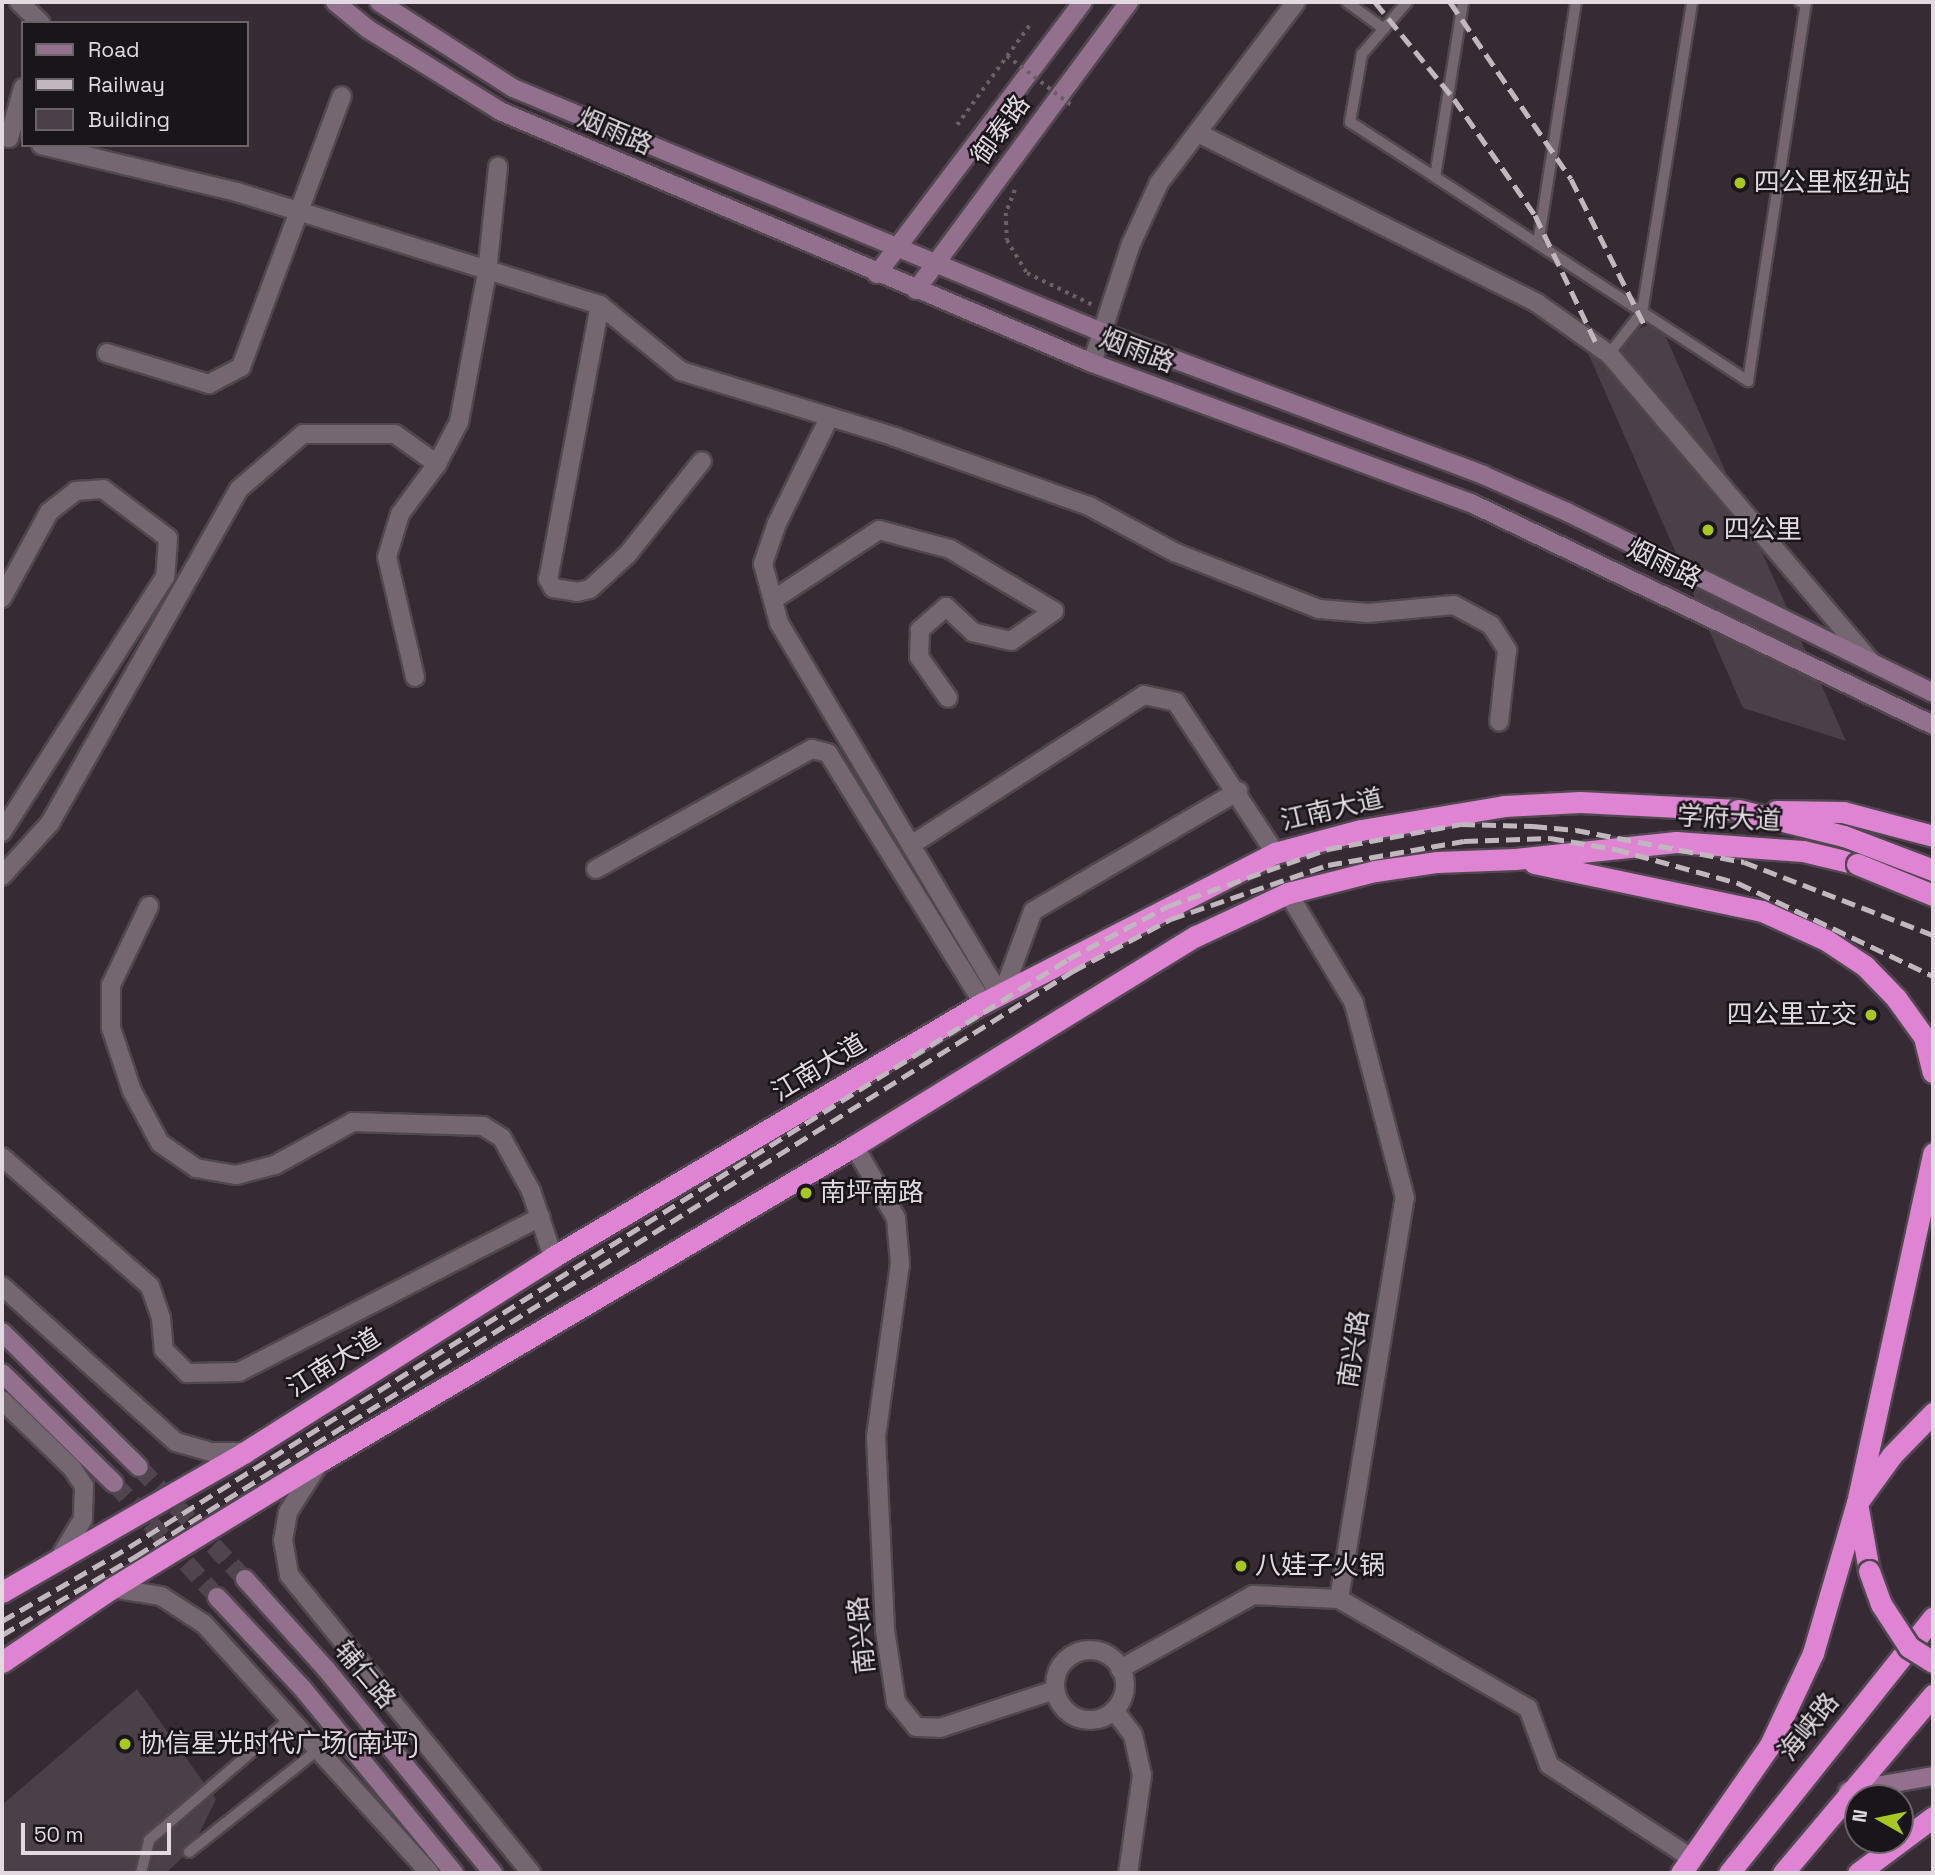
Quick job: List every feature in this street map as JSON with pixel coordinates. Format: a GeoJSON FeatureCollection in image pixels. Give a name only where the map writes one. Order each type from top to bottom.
{"type":"FeatureCollection","features":[{"type":"Feature","properties":{"kind":"highway","name":"江南大道"},"geometry":{"type":"LineString","coordinates":[[2,1592],[245,1452],[553,1257],[995,996],[1275,853],[1361,830],[1504,806],[1580,802],[1738,810]]}},
{"type":"Feature","properties":{"kind":"highway"},"geometry":{"type":"LineString","coordinates":[[1738,810],[1843,812],[1933,836]]}},
{"type":"Feature","properties":{"kind":"highway","name":"学府大道"},"geometry":{"type":"LineString","coordinates":[[1738,810],[1843,836],[1933,870]]}},
{"type":"Feature","properties":{"kind":"highway","name":"学府大道"},"geometry":{"type":"LineString","coordinates":[[1515,859],[1676,842],[1802,851],[1857,864],[1933,895]]}},
{"type":"Feature","properties":{"kind":"highway"},"geometry":{"type":"LineString","coordinates":[[2,1662],[112,1588],[322,1460],[854,1146],[1196,936],[1289,893],[1375,871],[1437,862],[1515,859],[1762,911],[1826,940],[1865,966],[1896,998],[1924,1037],[1933,1072]]}},
{"type":"Feature","properties":{"kind":"highway"},"geometry":{"type":"LineString","coordinates":[[1686,1866],[1770,1745],[1813,1653],[1857,1503],[1933,1153]]}},
{"type":"Feature","properties":{"kind":"highway"},"geometry":{"type":"LineString","coordinates":[[1933,1413],[1892,1455],[1857,1503],[1869,1571],[1881,1604],[1909,1647],[1933,1662]]}},
{"type":"Feature","properties":{"kind":"highway","name":"海峡路"},"geometry":{"type":"LineString","coordinates":[[1729,1873],[1933,1617]]}},
{"type":"Feature","properties":{"kind":"highway"},"geometry":{"type":"LineString","coordinates":[[1854,1784],[1933,1695]]}},
{"type":"Feature","properties":{"kind":"highway"},"geometry":{"type":"LineString","coordinates":[[1783,1873],[1844,1796]]}},
{"type":"Feature","properties":{"kind":"highway"},"geometry":{"type":"LineString","coordinates":[[1858,1873],[1933,1818]]}},
{"type":"Feature","properties":{"kind":"main road","name":"烟雨路"},"geometry":{"type":"LineString","coordinates":[[335,2],[368,29],[500,111],[877,274],[1092,363],[1471,503],[1933,725]]}},
{"type":"Feature","properties":{"kind":"main road","name":"烟雨路"},"geometry":{"type":"LineString","coordinates":[[379,2],[513,88],[934,265],[1104,333],[1483,475],[1567,512],[1933,693]]}},
{"type":"Feature","properties":{"kind":"main road","name":"御泰路"},"geometry":{"type":"LineString","coordinates":[[877,274],[1083,2]]}},
{"type":"Feature","properties":{"kind":"main road","name":"御泰路"},"geometry":{"type":"LineString","coordinates":[[916,290],[1129,2]]}},
{"type":"Feature","properties":{"kind":"main road"},"geometry":{"type":"LineString","coordinates":[[2,1332],[139,1467]]}},
{"type":"Feature","properties":{"kind":"main road"},"geometry":{"type":"LineString","coordinates":[[2,1373],[114,1483]]}},
{"type":"Feature","properties":{"kind":"main road","name":"辅仁路"},"geometry":{"type":"LineString","coordinates":[[245,1579],[326,1669],[493,1873]]}},
{"type":"Feature","properties":{"kind":"main road"},"geometry":{"type":"LineString","coordinates":[[217,1597],[303,1689],[454,1873]]}},
{"type":"Feature","properties":{"kind":"main road"},"geometry":{"type":"LineString","coordinates":[[1888,1784],[1933,1776]]}},
{"type":"Feature","properties":{"kind":"street"},"geometry":{"type":"LineString","coordinates":[[19,2],[39,21]]}},
{"type":"Feature","properties":{"kind":"street"},"geometry":{"type":"LineString","coordinates":[[1092,363],[1131,244],[1159,183],[1296,2]]}},
{"type":"Feature","properties":{"kind":"street"},"geometry":{"type":"LineString","coordinates":[[11,138],[21,96]]}},
{"type":"Feature","properties":{"kind":"street"},"geometry":{"type":"LineString","coordinates":[[107,354],[209,384],[241,367],[301,213],[342,96]]}},
{"type":"Feature","properties":{"kind":"street"},"geometry":{"type":"LineString","coordinates":[[1198,132],[1537,303],[1609,354],[1872,663]]}},
{"type":"Feature","properties":{"kind":"street"},"geometry":{"type":"LineString","coordinates":[[49,147],[237,192],[600,305],[681,371],[1088,506],[1174,552],[1319,609],[1368,613],[1454,605],[1491,625],[1507,650],[1499,722]]}},
{"type":"Feature","properties":{"kind":"street"},"geometry":{"type":"LineString","coordinates":[[415,677],[387,556],[400,514],[437,464],[459,422],[487,272],[498,167]]}},
{"type":"Feature","properties":{"kind":"street"},"geometry":{"type":"LineString","coordinates":[[600,305],[548,579],[553,588],[577,593],[590,589],[627,555],[702,461]]}},
{"type":"Feature","properties":{"kind":"street"},"geometry":{"type":"LineString","coordinates":[[829,418],[777,523],[763,564],[779,623],[911,845],[995,996]]}},
{"type":"Feature","properties":{"kind":"street"},"geometry":{"type":"LineString","coordinates":[[2,876],[50,823],[239,489],[303,434],[396,434],[437,464]]}},
{"type":"Feature","properties":{"kind":"street"},"geometry":{"type":"LineString","coordinates":[[2,598],[49,512],[76,491],[103,489],[168,538],[165,577],[2,832]]}},
{"type":"Feature","properties":{"kind":"street"},"geometry":{"type":"LineString","coordinates":[[773,600],[879,530],[950,549],[1054,611],[1011,641],[973,632],[946,607],[920,630],[919,657],[948,698]]}},
{"type":"Feature","properties":{"kind":"street"},"geometry":{"type":"LineString","coordinates":[[911,845],[1144,695],[1176,702],[1238,791],[1275,853]]}},
{"type":"Feature","properties":{"kind":"street"},"geometry":{"type":"LineString","coordinates":[[596,869],[811,749],[828,753],[995,996]]}},
{"type":"Feature","properties":{"kind":"street"},"geometry":{"type":"LineString","coordinates":[[995,996],[1033,911],[1238,791]]}},
{"type":"Feature","properties":{"kind":"street"},"geometry":{"type":"LineString","coordinates":[[2,843],[21,855]]}},
{"type":"Feature","properties":{"kind":"street","name":"南兴路"},"geometry":{"type":"LineString","coordinates":[[1289,893],[1354,1003],[1405,1198],[1339,1599]]}},
{"type":"Feature","properties":{"kind":"street"},"geometry":{"type":"LineString","coordinates":[[149,906],[111,985],[111,1028],[132,1091],[160,1143],[196,1168],[236,1175],[275,1165],[353,1122],[483,1126],[502,1138],[540,1217],[553,1257]]}},
{"type":"Feature","properties":{"kind":"street","name":"南兴路"},"geometry":{"type":"LineString","coordinates":[[854,1146],[896,1218],[900,1264],[876,1437],[884,1630],[896,1702],[916,1727],[940,1728],[1055,1689]]}},
{"type":"Feature","properties":{"kind":"street"},"geometry":{"type":"LineString","coordinates":[[2,1157],[150,1286],[161,1318],[164,1350],[187,1373],[239,1372],[540,1217]]}},
{"type":"Feature","properties":{"kind":"street"},"geometry":{"type":"LineString","coordinates":[[2,1286],[176,1442],[210,1452],[245,1452]]}},
{"type":"Feature","properties":{"kind":"street"},"geometry":{"type":"LineString","coordinates":[[2,1401],[72,1468],[84,1486],[83,1519],[60,1557]]}},
{"type":"Feature","properties":{"kind":"street"},"geometry":{"type":"LineString","coordinates":[[322,1460],[288,1512],[282,1540],[289,1575],[531,1873]]}},
{"type":"Feature","properties":{"kind":"street"},"geometry":{"type":"LineString","coordinates":[[112,1588],[161,1596],[182,1606],[292,1716],[430,1873]]}},
{"type":"Feature","properties":{"kind":"street"},"geometry":{"type":"LineString","coordinates":[[1120,1669],[1253,1595],[1339,1599],[1528,1708],[1549,1765],[1686,1866]]}},
{"type":"Feature","properties":{"kind":"street"},"geometry":{"type":"LineString","coordinates":[[1084,1651],[1105,1654],[1120,1669],[1124,1690],[1114,1710],[1105,1716],[1084,1720],[1065,1709],[1055,1689],[1059,1669],[1084,1651]]}},
{"type":"Feature","properties":{"kind":"street"},"geometry":{"type":"LineString","coordinates":[[1114,1710],[1133,1735],[1142,1775],[1128,1873]]}},
{"type":"Feature","properties":{"kind":"lane"},"geometry":{"type":"LineString","coordinates":[[1348,2],[1384,29]]}},
{"type":"Feature","properties":{"kind":"lane"},"geometry":{"type":"LineString","coordinates":[[1407,2],[1362,54],[1350,122],[1748,381],[1806,2],[1800,2]]}},
{"type":"Feature","properties":{"kind":"lane"},"geometry":{"type":"LineString","coordinates":[[1435,177],[1463,2]]}},
{"type":"Feature","properties":{"kind":"lane"},"geometry":{"type":"LineString","coordinates":[[1538,244],[1576,2]]}},
{"type":"Feature","properties":{"kind":"lane"},"geometry":{"type":"LineString","coordinates":[[1609,354],[1642,312],[1692,2]]}},
{"type":"Feature","properties":{"kind":"lane"},"geometry":{"type":"LineString","coordinates":[[141,1873],[149,1840],[292,1716]]}},
{"type":"Feature","properties":{"kind":"lane"},"geometry":{"type":"LineString","coordinates":[[189,1852],[320,1748]]}},
{"type":"Feature","properties":{"kind":"path"},"geometry":{"type":"LineString","coordinates":[[957,125],[1031,23]]}},
{"type":"Feature","properties":{"kind":"path"},"geometry":{"type":"LineString","coordinates":[[1007,56],[1074,107]]}},
{"type":"Feature","properties":{"kind":"path"},"geometry":{"type":"LineString","coordinates":[[1020,181],[1006,213],[1007,240],[1027,273],[1110,313]]}},
{"type":"Feature","properties":{"kind":"building"},"geometry":{"type":"Polygon","coordinates":[[[1648,325],[1665,335],[1727,475],[1621,351],[1638,329],[1648,325]]]}},
{"type":"Feature","properties":{"kind":"building"},"geometry":{"type":"Polygon","coordinates":[[[1588,353],[1601,362],[1761,550],[1787,608],[1676,553],[1588,353]]]}},
{"type":"Feature","properties":{"kind":"building"},"geometry":{"type":"Polygon","coordinates":[[[1690,585],[1801,641],[1806,651],[1695,598],[1690,585]]]}},
{"type":"Feature","properties":{"kind":"building"},"geometry":{"type":"Polygon","coordinates":[[[1709,630],[1821,684],[1846,741],[1743,708],[1709,630]]]}},
{"type":"Feature","properties":{"kind":"building","name":"协信星光时代广场(南坪)"},"geometry":{"type":"Polygon","coordinates":[[[137,1689],[204,1783],[144,1835],[134,1873],[2,1873],[2,1805],[137,1689]]]}},
{"type":"Feature","properties":{"kind":"building"},"geometry":{"type":"Polygon","coordinates":[[[213,1795],[216,1799],[198,1836],[182,1849],[183,1857],[166,1873],[149,1873],[156,1844],[213,1795]]]}},
{"type":"Feature","properties":{"kind":"tunnel"},"geometry":{"type":"LineString","coordinates":[[139,1467],[245,1579]]}},
{"type":"Feature","properties":{"kind":"tunnel"},"geometry":{"type":"LineString","coordinates":[[114,1483],[217,1597]]}},
{"type":"Feature","properties":{"kind":"railway"},"geometry":{"type":"LineString","coordinates":[[1375,2],[1454,99],[1535,215],[1598,347]]}},
{"type":"Feature","properties":{"kind":"railway"},"geometry":{"type":"LineString","coordinates":[[1450,2],[1571,179],[1645,326]]}},
{"type":"Feature","properties":{"kind":"railway"},"geometry":{"type":"LineString","coordinates":[[2,1621],[129,1547],[1068,959],[1168,906],[1328,849],[1461,824],[1576,830],[1744,862],[1933,935]]}},
{"type":"Feature","properties":{"kind":"railway"},"geometry":{"type":"LineString","coordinates":[[2,1635],[136,1556],[1073,971],[1171,919],[1328,865],[1464,841],[1550,838],[1615,849],[1738,883],[1933,976]]}},
{"type":"Feature","properties":{"kind":"place","name":"四公里枢纽站"},"geometry":{"type":"Point","coordinates":[1740,183]}},
{"type":"Feature","properties":{"kind":"place","name":"四公里"},"geometry":{"type":"Point","coordinates":[1708,530]}},
{"type":"Feature","properties":{"kind":"place","name":"四公里立交"},"geometry":{"type":"Point","coordinates":[1871,1015]}},
{"type":"Feature","properties":{"kind":"place","name":"南坪南路"},"geometry":{"type":"Point","coordinates":[806,1193]}},
{"type":"Feature","properties":{"kind":"place","name":"八娃子火锅"},"geometry":{"type":"Point","coordinates":[1241,1566]}},
{"type":"Feature","properties":{"kind":"place","name":"协信星光时代广场(南坪)"},"geometry":{"type":"Point","coordinates":[125,1744]}}]}
